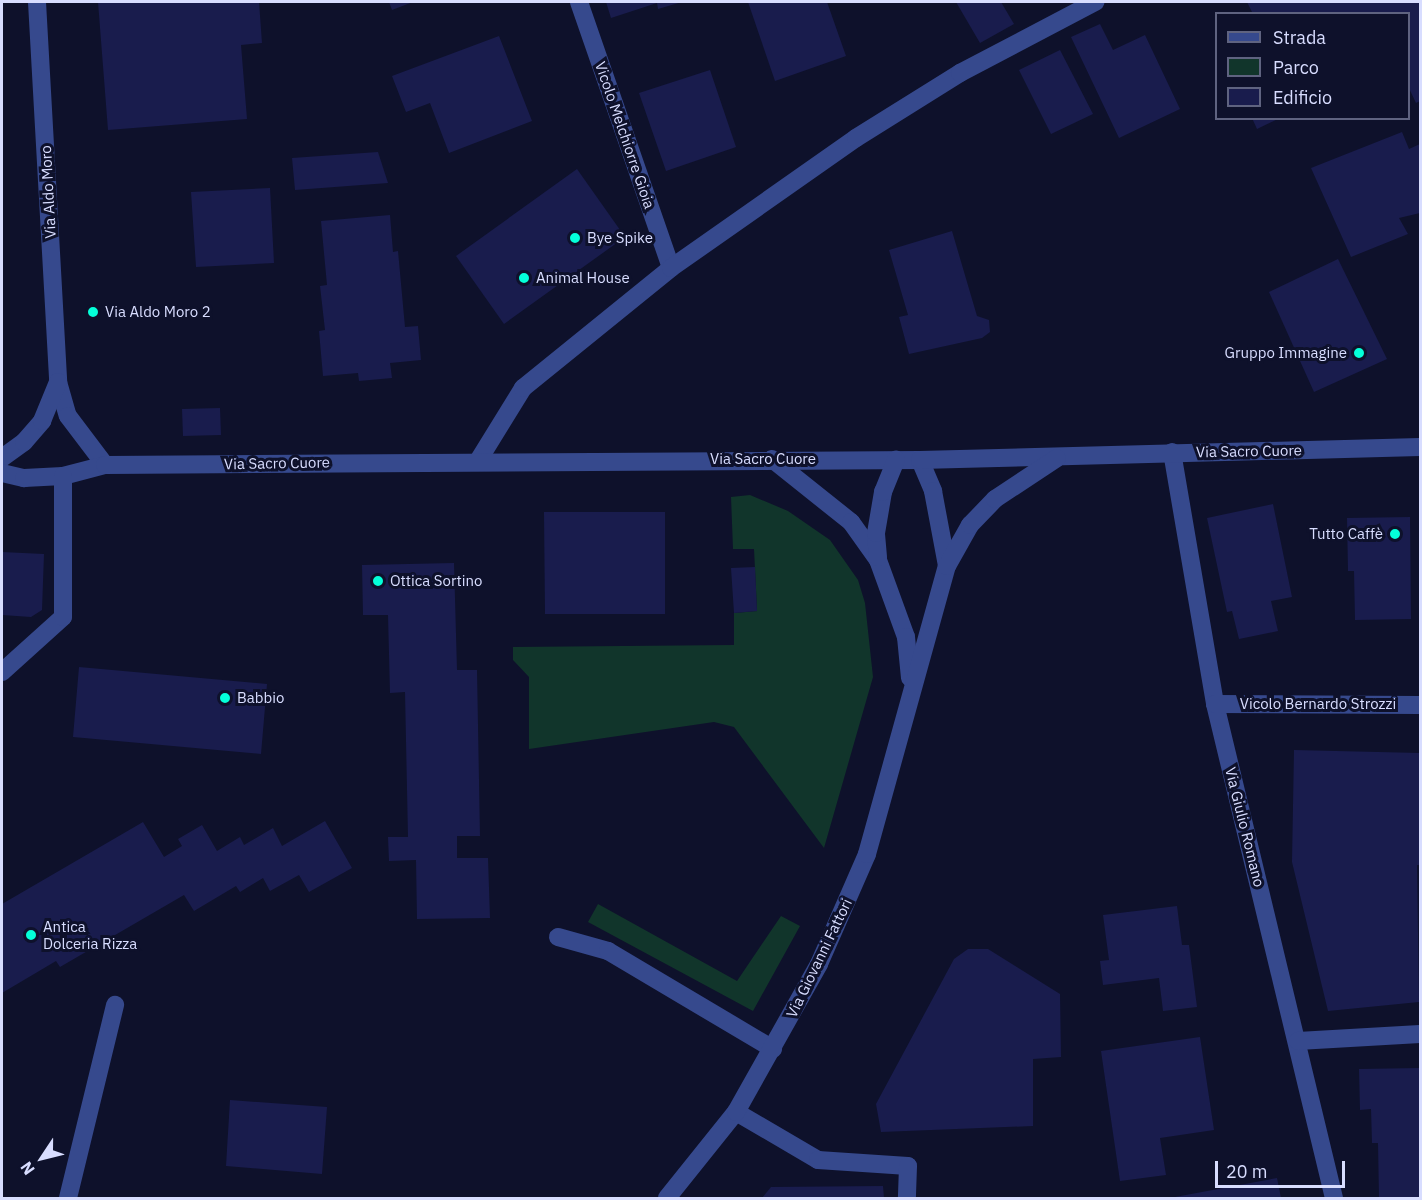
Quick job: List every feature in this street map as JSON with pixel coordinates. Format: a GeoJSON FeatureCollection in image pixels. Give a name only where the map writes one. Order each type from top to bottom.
{"type":"FeatureCollection","features":[{"type":"Feature","properties":{"kind":"street","name":"Via Aldo Moro"},"geometry":{"type":"LineString","coordinates":[[37,2],[58,382]]}},
{"type":"Feature","properties":{"kind":"street","name":"Vicolo Melchiorre Gioia"},"geometry":{"type":"LineString","coordinates":[[579,2],[671,268]]}},
{"type":"Feature","properties":{"kind":"street"},"geometry":{"type":"LineString","coordinates":[[478,461],[523,388],[671,268],[856,138],[960,74],[1095,2]]}},
{"type":"Feature","properties":{"kind":"street"},"geometry":{"type":"LineString","coordinates":[[2,458],[24,442],[42,421],[58,382]]}},
{"type":"Feature","properties":{"kind":"street"},"geometry":{"type":"LineString","coordinates":[[58,382],[68,416],[105,465]]}},
{"type":"Feature","properties":{"kind":"street","name":"Via Sacro Cuore"},"geometry":{"type":"LineString","coordinates":[[2,473],[24,477],[63,476],[105,465],[772,459],[920,460],[1420,447]]}},
{"type":"Feature","properties":{"kind":"street","name":"Via Giulio Romano"},"geometry":{"type":"LineString","coordinates":[[1172,452],[1215,704],[1334,1198]]}},
{"type":"Feature","properties":{"kind":"street"},"geometry":{"type":"LineString","coordinates":[[947,566],[970,525],[995,499],[1058,458]]}},
{"type":"Feature","properties":{"kind":"street"},"geometry":{"type":"LineString","coordinates":[[772,459],[851,522],[879,560]]}},
{"type":"Feature","properties":{"kind":"street"},"geometry":{"type":"LineString","coordinates":[[896,460],[884,492],[876,533],[879,560],[906,637],[911,688]]}},
{"type":"Feature","properties":{"kind":"street"},"geometry":{"type":"LineString","coordinates":[[920,460],[939,513],[947,566]]}},
{"type":"Feature","properties":{"kind":"street"},"geometry":{"type":"LineString","coordinates":[[2,672],[63,617],[63,476]]}},
{"type":"Feature","properties":{"kind":"street","name":"Via Giovanni Fattori"},"geometry":{"type":"LineString","coordinates":[[667,1198],[736,1112],[819,964],[867,854],[911,688],[947,566]]}},
{"type":"Feature","properties":{"kind":"street","name":"Vicolo Bernardo Strozzi"},"geometry":{"type":"LineString","coordinates":[[1215,704],[1420,705]]}},
{"type":"Feature","properties":{"kind":"street"},"geometry":{"type":"LineString","coordinates":[[558,937],[608,951],[773,1049]]}},
{"type":"Feature","properties":{"kind":"street"},"geometry":{"type":"LineString","coordinates":[[68,1198],[115,1005]]}},
{"type":"Feature","properties":{"kind":"street"},"geometry":{"type":"LineString","coordinates":[[1298,1041],[1420,1034]]}},
{"type":"Feature","properties":{"kind":"street"},"geometry":{"type":"LineString","coordinates":[[736,1112],[818,1160],[908,1166],[907,1198]]}},
{"type":"Feature","properties":{"kind":"green space"},"geometry":{"type":"Polygon","coordinates":[[[750,495],[788,511],[830,540],[858,580],[865,603],[873,677],[824,848],[734,727],[714,722],[529,749],[529,677],[513,660],[513,647],[734,645],[734,613],[757,611],[754,549],[733,549],[731,497],[750,495]]]}},
{"type":"Feature","properties":{"kind":"green space"},"geometry":{"type":"Polygon","coordinates":[[[598,904],[737,981],[781,916],[800,926],[753,1011],[588,922],[598,904]]]}},
{"type":"Feature","properties":{"kind":"building"},"geometry":{"type":"Polygon","coordinates":[[[98,2],[259,2],[262,43],[241,45],[247,119],[108,130],[98,2]]]}},
{"type":"Feature","properties":{"kind":"building"},"geometry":{"type":"Polygon","coordinates":[[[389,2],[413,2],[392,10],[389,2]]]}},
{"type":"Feature","properties":{"kind":"building"},"geometry":{"type":"Polygon","coordinates":[[[606,2],[682,2],[658,9],[657,3],[611,18],[606,2]]]}},
{"type":"Feature","properties":{"kind":"building"},"geometry":{"type":"Polygon","coordinates":[[[748,2],[827,2],[846,56],[775,81],[748,2]]]}},
{"type":"Feature","properties":{"kind":"building"},"geometry":{"type":"Polygon","coordinates":[[[956,2],[1001,2],[1014,24],[980,43],[956,2]]]}},
{"type":"Feature","properties":{"kind":"building"},"geometry":{"type":"Polygon","coordinates":[[[1247,2],[1420,2],[1420,101],[1416,103],[1410,90],[1410,12],[1252,12],[1247,2]]]}},
{"type":"Feature","properties":{"kind":"building"},"geometry":{"type":"Polygon","coordinates":[[[1100,24],[1113,50],[1145,35],[1180,109],[1119,138],[1071,37],[1100,24]]]}},
{"type":"Feature","properties":{"kind":"building"},"geometry":{"type":"Polygon","coordinates":[[[499,36],[532,121],[449,153],[430,103],[406,112],[392,76],[499,36]]]}},
{"type":"Feature","properties":{"kind":"building"},"geometry":{"type":"Polygon","coordinates":[[[1060,50],[1093,114],[1051,134],[1019,70],[1060,50]]]}},
{"type":"Feature","properties":{"kind":"building"},"geometry":{"type":"Polygon","coordinates":[[[710,70],[736,147],[666,171],[639,93],[710,70]]]}},
{"type":"Feature","properties":{"kind":"building"},"geometry":{"type":"Polygon","coordinates":[[[1253,120],[1276,120],[1257,129],[1253,120]]]}},
{"type":"Feature","properties":{"kind":"building"},"geometry":{"type":"Polygon","coordinates":[[[1402,132],[1409,149],[1420,144],[1420,213],[1399,218],[1408,234],[1351,257],[1311,168],[1402,132]]]}},
{"type":"Feature","properties":{"kind":"building"},"geometry":{"type":"Polygon","coordinates":[[[378,152],[388,183],[295,190],[292,158],[378,152]]]}},
{"type":"Feature","properties":{"kind":"building"},"geometry":{"type":"Polygon","coordinates":[[[577,169],[625,237],[504,324],[456,256],[577,169]]]}},
{"type":"Feature","properties":{"kind":"building"},"geometry":{"type":"Polygon","coordinates":[[[270,188],[274,263],[196,267],[191,192],[270,188]]]}},
{"type":"Feature","properties":{"kind":"building"},"geometry":{"type":"Polygon","coordinates":[[[390,215],[393,252],[398,251],[405,327],[418,326],[421,360],[390,363],[392,378],[359,381],[358,373],[323,376],[319,331],[325,330],[320,286],[327,285],[321,221],[390,215]]]}},
{"type":"Feature","properties":{"kind":"building"},"geometry":{"type":"Polygon","coordinates":[[[952,231],[977,316],[989,320],[990,332],[982,338],[909,354],[899,317],[908,315],[889,250],[952,231]]]}},
{"type":"Feature","properties":{"kind":"building"},"geometry":{"type":"Polygon","coordinates":[[[1338,259],[1387,359],[1314,392],[1269,292],[1338,259]]]}},
{"type":"Feature","properties":{"kind":"building"},"geometry":{"type":"Polygon","coordinates":[[[220,408],[221,435],[183,436],[182,409],[220,408]]]}},
{"type":"Feature","properties":{"kind":"building"},"geometry":{"type":"Polygon","coordinates":[[[1273,504],[1292,597],[1271,601],[1278,631],[1239,639],[1232,611],[1227,612],[1207,518],[1273,504]]]}},
{"type":"Feature","properties":{"kind":"building"},"geometry":{"type":"Polygon","coordinates":[[[544,512],[665,512],[665,614],[545,614],[544,512]]]}},
{"type":"Feature","properties":{"kind":"building"},"geometry":{"type":"Polygon","coordinates":[[[1410,517],[1411,619],[1355,620],[1354,571],[1348,571],[1347,518],[1410,517]]]}},
{"type":"Feature","properties":{"kind":"building"},"geometry":{"type":"Polygon","coordinates":[[[2,552],[44,554],[42,610],[31,617],[2,615],[2,552]]]}},
{"type":"Feature","properties":{"kind":"building"},"geometry":{"type":"Polygon","coordinates":[[[454,563],[457,670],[477,670],[480,836],[457,836],[457,858],[488,858],[490,918],[417,919],[416,860],[389,861],[388,837],[408,837],[405,692],[390,693],[388,615],[363,615],[362,565],[454,563]]]}},
{"type":"Feature","properties":{"kind":"building"},"geometry":{"type":"Polygon","coordinates":[[[755,567],[757,611],[734,613],[731,568],[755,567]]]}},
{"type":"Feature","properties":{"kind":"building"},"geometry":{"type":"Polygon","coordinates":[[[79,667],[267,684],[261,754],[73,737],[79,667]]]}},
{"type":"Feature","properties":{"kind":"building"},"geometry":{"type":"Polygon","coordinates":[[[1294,750],[1420,753],[1420,865],[1417,865],[1419,1002],[1328,1011],[1292,862],[1294,750]]]}},
{"type":"Feature","properties":{"kind":"building"},"geometry":{"type":"Polygon","coordinates":[[[325,821],[352,868],[309,892],[299,875],[270,891],[263,878],[240,892],[236,886],[194,911],[184,895],[60,967],[56,961],[2,993],[2,904],[143,822],[164,857],[182,846],[178,839],[202,825],[217,851],[240,837],[244,845],[273,828],[282,846],[325,821]]]}},
{"type":"Feature","properties":{"kind":"building"},"geometry":{"type":"Polygon","coordinates":[[[1177,906],[1182,945],[1189,945],[1197,1007],[1163,1011],[1159,978],[1103,985],[1100,961],[1109,960],[1103,915],[1177,906]]]}},
{"type":"Feature","properties":{"kind":"building"},"geometry":{"type":"Polygon","coordinates":[[[968,949],[988,949],[1060,994],[1061,1057],[1033,1059],[1033,1126],[881,1132],[876,1104],[954,959],[968,949]]]}},
{"type":"Feature","properties":{"kind":"building"},"geometry":{"type":"Polygon","coordinates":[[[1200,1037],[1214,1130],[1160,1138],[1166,1175],[1120,1181],[1101,1051],[1200,1037]]]}},
{"type":"Feature","properties":{"kind":"building"},"geometry":{"type":"Polygon","coordinates":[[[1420,1068],[1420,1198],[1379,1198],[1378,1143],[1372,1143],[1371,1109],[1360,1110],[1359,1069],[1420,1068]]]}},
{"type":"Feature","properties":{"kind":"building"},"geometry":{"type":"Polygon","coordinates":[[[230,1100],[327,1107],[322,1174],[226,1166],[230,1100]]]}},
{"type":"Feature","properties":{"kind":"building"},"geometry":{"type":"Polygon","coordinates":[[[1277,1178],[1281,1198],[1175,1197],[1277,1178]]]}},
{"type":"Feature","properties":{"kind":"building"},"geometry":{"type":"Polygon","coordinates":[[[883,1186],[884,1198],[762,1198],[771,1187],[883,1186]]]}},
{"type":"Feature","properties":{"kind":"place","name":"Bye Spike"},"geometry":{"type":"Point","coordinates":[575,238]}},
{"type":"Feature","properties":{"kind":"place","name":"Animal House"},"geometry":{"type":"Point","coordinates":[524,278]}},
{"type":"Feature","properties":{"kind":"place","name":"Via Aldo Moro 2"},"geometry":{"type":"Point","coordinates":[93,312]}},
{"type":"Feature","properties":{"kind":"place","name":"Gruppo Immagine"},"geometry":{"type":"Point","coordinates":[1359,353]}},
{"type":"Feature","properties":{"kind":"place","name":"Tutto Caffè"},"geometry":{"type":"Point","coordinates":[1395,534]}},
{"type":"Feature","properties":{"kind":"place","name":"Ottica Sortino"},"geometry":{"type":"Point","coordinates":[378,581]}},
{"type":"Feature","properties":{"kind":"place","name":"Babbio"},"geometry":{"type":"Point","coordinates":[225,698]}},
{"type":"Feature","properties":{"kind":"place","name":"Antica Dolceria Rizza"},"geometry":{"type":"Point","coordinates":[31,935]}}]}
